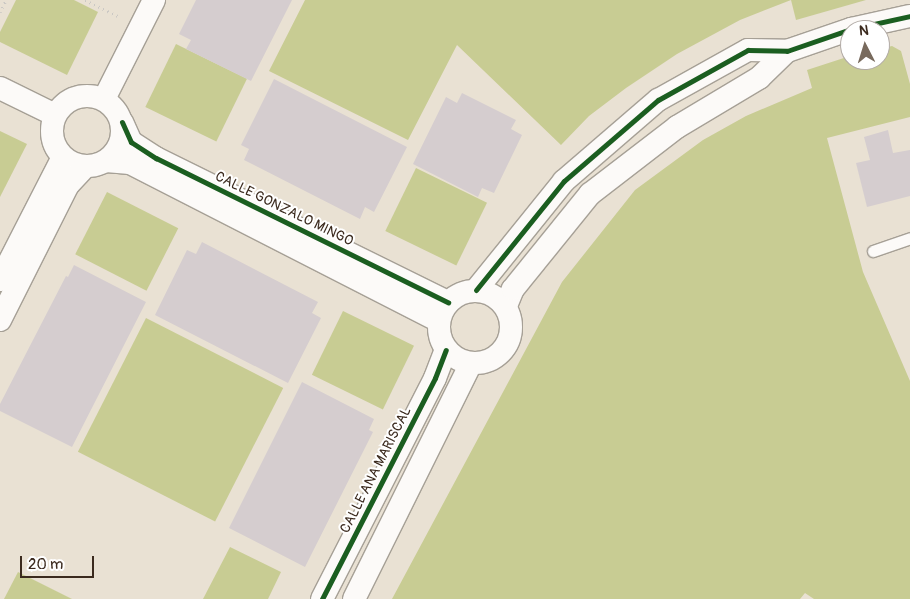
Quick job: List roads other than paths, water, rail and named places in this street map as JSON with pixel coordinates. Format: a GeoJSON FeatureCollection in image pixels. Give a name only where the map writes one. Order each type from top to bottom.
{"type":"FeatureCollection","features":[{"type":"Feature","properties":{"kind":"street"},"geometry":{"type":"LineString","coordinates":[[104,99],[154,0]]}},
{"type":"Feature","properties":{"kind":"street"},"geometry":{"type":"LineString","coordinates":[[476,290],[564,181],[658,100],[748,50],[787,51],[851,29],[910,16]]}},
{"type":"Feature","properties":{"kind":"street"},"geometry":{"type":"LineString","coordinates":[[506,306],[513,289],[590,194],[677,127],[759,78],[787,51]]}},
{"type":"Feature","properties":{"kind":"street"},"geometry":{"type":"LineString","coordinates":[[0,88],[55,115]]}},
{"type":"Feature","properties":{"kind":"street"},"geometry":{"type":"LineString","coordinates":[[0,320],[68,185],[96,164],[120,144],[122,122],[112,105],[104,99],[93,95],[76,97],[62,106],[55,115],[52,137],[63,157],[96,164]]}},
{"type":"Feature","properties":{"kind":"street","name":"CALLE GONZALO MINGO"},"geometry":{"type":"LineString","coordinates":[[122,122],[131,142],[156,158],[443,312]]}},
{"type":"Feature","properties":{"kind":"street"},"geometry":{"type":"LineString","coordinates":[[0,280],[63,157]]}},
{"type":"Feature","properties":{"kind":"street","name":"CALLE GONZALO MINGO"},"geometry":{"type":"LineString","coordinates":[[96,164],[130,163],[443,312]]}},
{"type":"Feature","properties":{"kind":"street"},"geometry":{"type":"LineString","coordinates":[[476,290],[493,294],[506,306],[512,322],[510,338],[502,352],[488,362],[471,363],[457,359],[446,350],[440,336],[443,312],[460,293],[476,290]]}},
{"type":"Feature","properties":{"kind":"street","name":"CALLE ANA MARISCAL"},"geometry":{"type":"LineString","coordinates":[[322,599],[435,378],[446,350]]}},
{"type":"Feature","properties":{"kind":"street"},"geometry":{"type":"LineString","coordinates":[[354,599],[471,363]]}},
{"type":"Feature","properties":{"kind":"lane"},"geometry":{"type":"LineString","coordinates":[[873,251],[910,238]]}}]}
